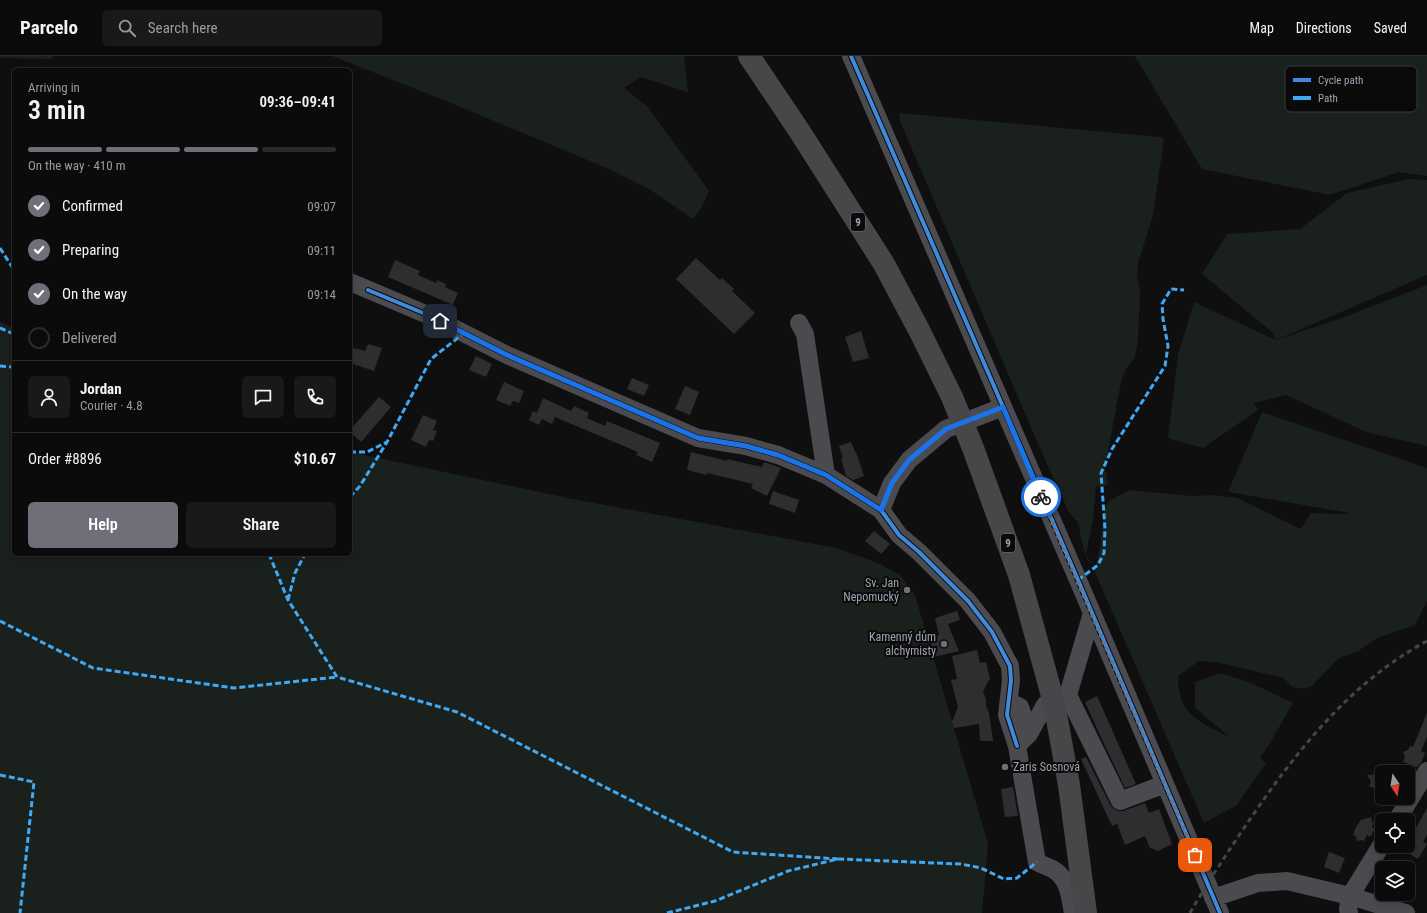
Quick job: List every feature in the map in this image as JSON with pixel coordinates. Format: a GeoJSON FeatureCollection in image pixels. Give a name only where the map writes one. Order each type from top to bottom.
{"type":"FeatureCollection","features":[{"type":"Feature","properties":{"kind":"main road","name":"9"},"geometry":{"type":"LineString","coordinates":[[749,56],[800,132],[884,264],[952,397],[974,448],[1019,575],[1054,703],[1063,746],[1086,913]]}},
{"type":"Feature","properties":{"kind":"main road","name":"9"},"geometry":{"type":"LineString","coordinates":[[1036,639],[1072,878],[1074,913]]}},
{"type":"Feature","properties":{"kind":"street"},"geometry":{"type":"LineString","coordinates":[[851,56],[1092,613],[1216,905],[1258,883],[1287,881],[1350,905],[1406,913]]}},
{"type":"Feature","properties":{"kind":"street"},"geometry":{"type":"LineString","coordinates":[[352,283],[428,315],[507,355],[698,438],[746,446],[778,455],[826,475],[881,510],[900,535],[968,601],[992,632],[1010,666],[1011,680],[1008,715],[1023,740],[1037,862],[1055,871],[1063,879],[1068,889],[1074,913]]}},
{"type":"Feature","properties":{"kind":"street"},"geometry":{"type":"LineString","coordinates":[[799,323],[805,334],[826,475]]}},
{"type":"Feature","properties":{"kind":"street"},"geometry":{"type":"LineString","coordinates":[[881,510],[892,483],[909,460],[939,434],[946,429],[1003,407]]}},
{"type":"Feature","properties":{"kind":"street"},"geometry":{"type":"LineString","coordinates":[[1092,613],[1068,695],[1120,801],[1164,784]]}},
{"type":"Feature","properties":{"kind":"street"},"geometry":{"type":"LineString","coordinates":[[1023,740],[1045,705]]}},
{"type":"Feature","properties":{"kind":"street"},"geometry":{"type":"LineString","coordinates":[[1401,813],[1427,771]]}},
{"type":"Feature","properties":{"kind":"street"},"geometry":{"type":"LineString","coordinates":[[1350,905],[1377,853]]}},
{"type":"Feature","properties":{"kind":"shaded area"},"geometry":{"type":"Polygon","coordinates":[[[0,56],[52,56],[53,59],[0,58],[0,56]]]}},
{"type":"Feature","properties":{"kind":"shaded area"},"geometry":{"type":"Polygon","coordinates":[[[332,56],[684,56],[688,92],[640,77],[624,88],[647,106],[709,191],[700,210],[693,219],[649,189],[609,169],[451,103],[332,56]]]}},
{"type":"Feature","properties":{"kind":"shaded area"},"geometry":{"type":"Polygon","coordinates":[[[1135,56],[1427,56],[1427,176],[1399,172],[1330,195],[1202,169],[1135,56]]]}},
{"type":"Feature","properties":{"kind":"shaded area"},"geometry":{"type":"Polygon","coordinates":[[[899,113],[1159,137],[1164,139],[1153,215],[1139,260],[1137,275],[1140,291],[1138,340],[1135,357],[1126,369],[1121,381],[1105,468],[1108,485],[1096,487],[1093,518],[1086,555],[1095,568],[1087,559],[1080,535],[1079,524],[1068,511],[1038,444],[900,121],[899,113]]]}},
{"type":"Feature","properties":{"kind":"shaded area"},"geometry":{"type":"Polygon","coordinates":[[[1408,179],[1427,180],[1427,275],[1276,340],[1273,333],[1202,274],[1227,234],[1300,229],[1347,193],[1408,179]]]}},
{"type":"Feature","properties":{"kind":"shaded area"},"geometry":{"type":"Polygon","coordinates":[[[1427,285],[1427,446],[1366,432],[1286,395],[1254,403],[1258,410],[1203,448],[1168,438],[1178,355],[1194,302],[1276,340],[1339,319],[1427,285]]]}},
{"type":"Feature","properties":{"kind":"shaded area"},"geometry":{"type":"Polygon","coordinates":[[[0,322],[12,327],[12,556],[352,556],[352,452],[573,499],[837,548],[880,564],[900,575],[915,595],[988,844],[982,913],[0,913],[0,322]]]}},
{"type":"Feature","properties":{"kind":"shaded area"},"geometry":{"type":"Polygon","coordinates":[[[1262,412],[1427,468],[1427,601],[1415,625],[1377,638],[1358,651],[1339,658],[1313,685],[1305,689],[1292,687],[1284,678],[1216,662],[1199,661],[1178,676],[1179,690],[1187,709],[1193,716],[1210,728],[1231,738],[1195,708],[1195,682],[1221,673],[1251,683],[1293,703],[1260,758],[1266,763],[1237,805],[1204,823],[1094,570],[1099,553],[1105,507],[1109,501],[1129,490],[1192,496],[1212,495],[1237,498],[1301,529],[1311,513],[1350,513],[1228,492],[1262,412]]]}},
{"type":"Feature","properties":{"kind":"building"},"geometry":{"type":"Polygon","coordinates":[[[696,258],[720,280],[722,278],[734,289],[732,291],[755,313],[734,334],[676,279],[696,258]]]}},
{"type":"Feature","properties":{"kind":"building"},"geometry":{"type":"Polygon","coordinates":[[[395,260],[420,271],[418,275],[436,283],[437,280],[446,284],[445,287],[458,293],[453,305],[388,277],[395,260]]]}},
{"type":"Feature","properties":{"kind":"building"},"geometry":{"type":"Polygon","coordinates":[[[861,331],[869,358],[853,362],[845,337],[861,331]]]}},
{"type":"Feature","properties":{"kind":"building"},"geometry":{"type":"Polygon","coordinates":[[[368,344],[382,348],[374,371],[352,364],[352,348],[365,351],[368,344]]]}},
{"type":"Feature","properties":{"kind":"building"},"geometry":{"type":"Polygon","coordinates":[[[476,356],[492,364],[486,377],[469,370],[476,356]]]}},
{"type":"Feature","properties":{"kind":"building"},"geometry":{"type":"Polygon","coordinates":[[[632,378],[649,385],[644,396],[627,389],[632,378]]]}},
{"type":"Feature","properties":{"kind":"building"},"geometry":{"type":"Polygon","coordinates":[[[504,382],[524,391],[519,403],[513,401],[510,406],[496,400],[504,382]]]}},
{"type":"Feature","properties":{"kind":"building"},"geometry":{"type":"Polygon","coordinates":[[[685,386],[699,392],[690,415],[675,409],[685,386]]]}},
{"type":"Feature","properties":{"kind":"building"},"geometry":{"type":"Polygon","coordinates":[[[379,397],[391,407],[361,442],[352,434],[352,428],[379,397]]]}},
{"type":"Feature","properties":{"kind":"building"},"geometry":{"type":"Polygon","coordinates":[[[543,398],[571,411],[574,406],[589,413],[587,418],[605,426],[607,421],[660,443],[652,462],[636,455],[638,452],[555,417],[552,424],[542,419],[539,425],[529,420],[533,411],[537,413],[543,398]]]}},
{"type":"Feature","properties":{"kind":"building"},"geometry":{"type":"Polygon","coordinates":[[[423,415],[437,421],[433,430],[437,431],[433,441],[429,440],[426,447],[411,440],[423,415]]]}},
{"type":"Feature","properties":{"kind":"building"},"geometry":{"type":"Polygon","coordinates":[[[851,442],[864,476],[853,480],[846,476],[839,446],[851,442]]]}},
{"type":"Feature","properties":{"kind":"building"},"geometry":{"type":"Polygon","coordinates":[[[691,452],[727,461],[727,459],[762,467],[764,462],[781,468],[767,496],[751,488],[753,484],[707,473],[707,475],[687,470],[691,452]]]}},
{"type":"Feature","properties":{"kind":"building"},"geometry":{"type":"Polygon","coordinates":[[[773,491],[799,500],[795,513],[769,504],[773,491]]]}},
{"type":"Feature","properties":{"kind":"building"},"geometry":{"type":"Polygon","coordinates":[[[874,531],[890,544],[881,554],[865,541],[874,531]]]}},
{"type":"Feature","properties":{"kind":"building","name":"Kamenný dům alchymisty"},"geometry":{"type":"Polygon","coordinates":[[[957,611],[960,620],[948,624],[959,651],[933,657],[930,637],[939,635],[935,618],[957,611]]]}},
{"type":"Feature","properties":{"kind":"building"},"geometry":{"type":"Polygon","coordinates":[[[977,650],[980,663],[986,662],[990,678],[983,691],[989,713],[993,741],[980,741],[979,724],[954,728],[952,722],[958,707],[951,680],[957,679],[952,656],[977,650]]]}},
{"type":"Feature","properties":{"kind":"building"},"geometry":{"type":"Polygon","coordinates":[[[1097,696],[1136,784],[1125,788],[1085,702],[1097,696]]]}},
{"type":"Feature","properties":{"kind":"building"},"geometry":{"type":"Polygon","coordinates":[[[1427,713],[1427,737],[1421,751],[1425,753],[1421,763],[1417,767],[1415,765],[1403,762],[1405,757],[1403,752],[1408,750],[1410,746],[1413,747],[1427,713]]]}},
{"type":"Feature","properties":{"kind":"building"},"geometry":{"type":"Polygon","coordinates":[[[1086,757],[1111,806],[1118,811],[1123,811],[1145,803],[1149,813],[1159,809],[1172,844],[1158,851],[1150,848],[1145,836],[1125,845],[1117,824],[1112,826],[1081,759],[1086,757]]]}},
{"type":"Feature","properties":{"kind":"building"},"geometry":{"type":"Polygon","coordinates":[[[1375,774],[1375,789],[1369,786],[1371,782],[1367,775],[1375,774]]]}},
{"type":"Feature","properties":{"kind":"building"},"geometry":{"type":"Polygon","coordinates":[[[1013,787],[1018,816],[1005,817],[1001,789],[1013,787]]]}},
{"type":"Feature","properties":{"kind":"building"},"geometry":{"type":"Polygon","coordinates":[[[1427,808],[1427,835],[1423,842],[1427,844],[1418,859],[1408,853],[1415,853],[1415,830],[1427,808]]]}},
{"type":"Feature","properties":{"kind":"building"},"geometry":{"type":"Polygon","coordinates":[[[1371,817],[1372,822],[1374,823],[1372,827],[1375,829],[1370,837],[1367,835],[1364,841],[1357,841],[1356,836],[1353,835],[1361,820],[1371,817]]]}},
{"type":"Feature","properties":{"kind":"building"},"geometry":{"type":"Polygon","coordinates":[[[1329,852],[1345,858],[1339,873],[1324,867],[1329,852]]]}},
{"type":"Feature","properties":{"kind":"railway"},"geometry":{"type":"LineString","coordinates":[[1190,913],[1202,892],[1261,803],[1301,750],[1323,724],[1371,678],[1398,658],[1427,641]]}},
{"type":"Feature","properties":{"kind":"marked path"},"geometry":{"type":"LineString","coordinates":[[0,248],[12,267]]}},
{"type":"Feature","properties":{"kind":"marked path"},"geometry":{"type":"LineString","coordinates":[[1078,580],[1098,565],[1104,553],[1105,529],[1101,473],[1112,449],[1165,366],[1168,346],[1162,304],[1171,289],[1184,290]]}},
{"type":"Feature","properties":{"kind":"marked path"},"geometry":{"type":"LineString","coordinates":[[0,328],[12,333]]}},
{"type":"Feature","properties":{"kind":"marked path"},"geometry":{"type":"LineString","coordinates":[[352,452],[367,452],[387,442],[431,359],[464,333]]}},
{"type":"Feature","properties":{"kind":"marked path"},"geometry":{"type":"LineString","coordinates":[[0,366],[12,367]]}},
{"type":"Feature","properties":{"kind":"marked path"},"geometry":{"type":"LineString","coordinates":[[352,495],[360,486],[387,442]]}},
{"type":"Feature","properties":{"kind":"marked path"},"geometry":{"type":"LineString","coordinates":[[270,556],[288,600],[337,677],[457,712],[733,852],[838,859]]}},
{"type":"Feature","properties":{"kind":"marked path"},"geometry":{"type":"LineString","coordinates":[[288,600],[295,573],[304,556]]}},
{"type":"Feature","properties":{"kind":"marked path"},"geometry":{"type":"LineString","coordinates":[[0,621],[93,668],[234,688],[337,677]]}},
{"type":"Feature","properties":{"kind":"marked path"},"geometry":{"type":"LineString","coordinates":[[0,775],[34,782],[20,913]]}},
{"type":"Feature","properties":{"kind":"marked path"},"geometry":{"type":"LineString","coordinates":[[667,913],[715,901],[788,871],[838,859],[961,864],[981,868],[1004,879],[1017,878],[1037,862]]}},
{"type":"Feature","properties":{"kind":"cycle path"},"geometry":{"type":"LineString","coordinates":[[851,56],[1078,580],[1220,913]]}},
{"type":"Feature","properties":{"kind":"cycle path"},"geometry":{"type":"LineString","coordinates":[[368,290],[428,315],[507,355],[698,438],[746,446],[778,455],[826,475],[881,510],[899,535],[919,552],[968,601],[992,632],[1010,666],[1011,680],[1007,715],[1017,746]]}},
{"type":"Feature","properties":{"kind":"way so far"},"geometry":{"type":"LineString","coordinates":[[1041,497],[1195,855]]}},
{"type":"Feature","properties":{"kind":"place","name":"Sv. Jan Nepomucký"},"geometry":{"type":"Point","coordinates":[907,590]}},
{"type":"Feature","properties":{"kind":"place","name":"Kamenný dům alchymisty"},"geometry":{"type":"Point","coordinates":[944,644]}},
{"type":"Feature","properties":{"kind":"place","name":"Zaris Sosnová"},"geometry":{"type":"Point","coordinates":[1005,767]}},
{"type":"Feature","properties":{"kind":"route"},"geometry":{"type":"LineString","coordinates":[[440,321],[507,355],[698,438],[746,446],[778,455],[826,475],[881,510],[892,483],[909,460],[946,429],[1003,407],[1041,497]]}}]}
